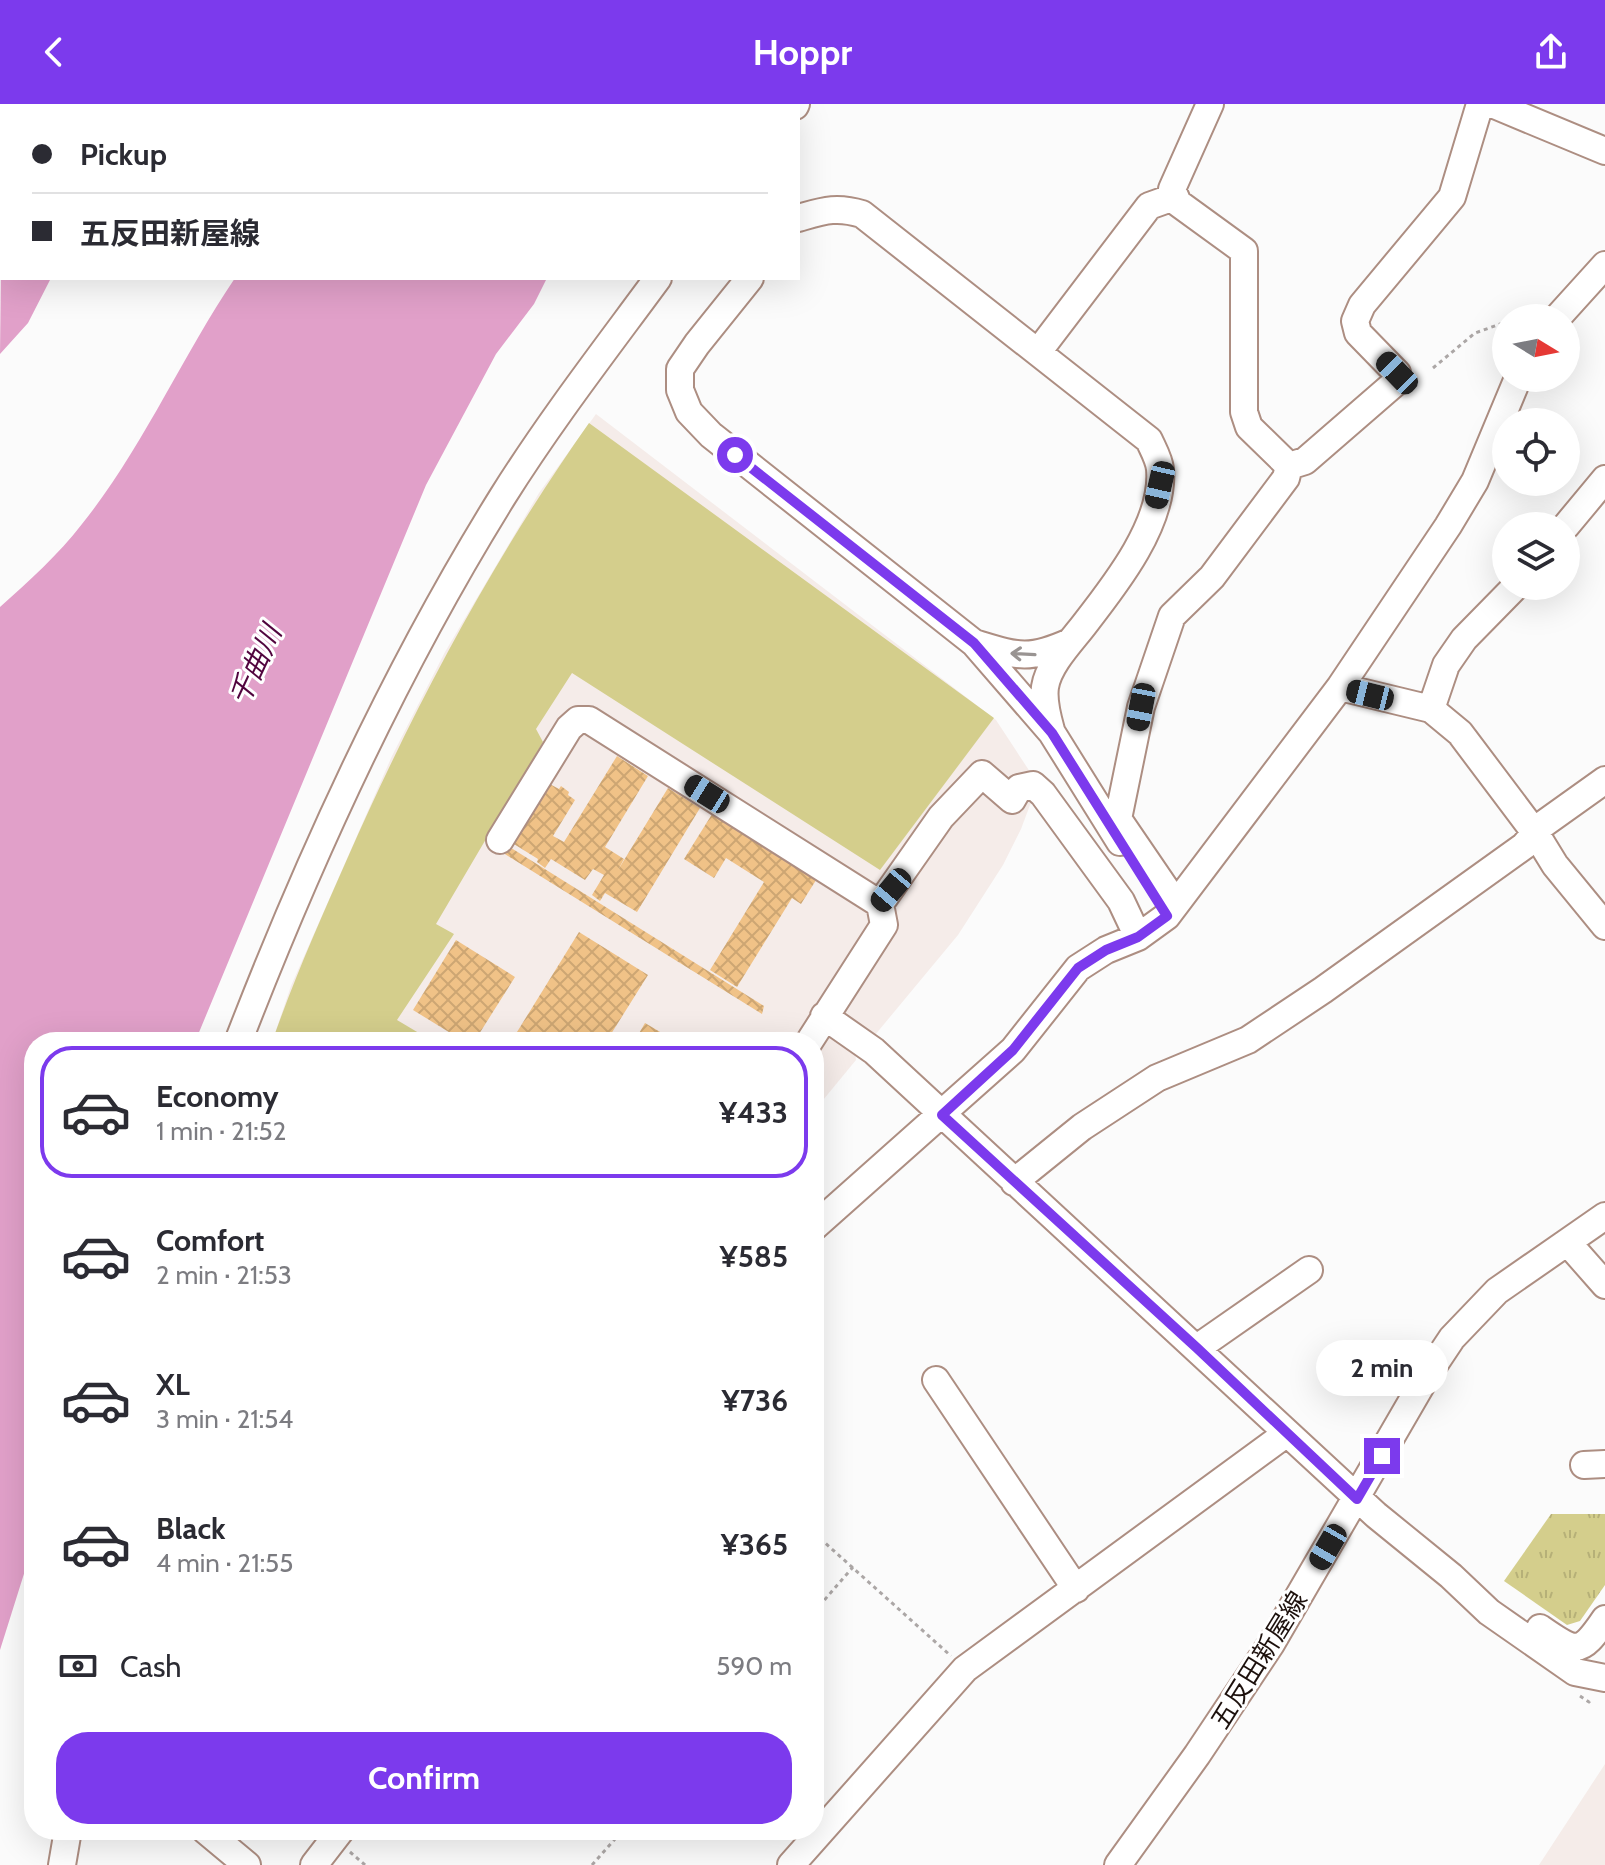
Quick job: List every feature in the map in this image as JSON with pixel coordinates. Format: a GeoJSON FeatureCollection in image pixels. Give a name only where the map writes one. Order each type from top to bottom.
{"type":"FeatureCollection","features":[{"type":"Feature","properties":{"kind":"street"},"geometry":{"type":"LineString","coordinates":[[1210,104],[1172,189],[1178,203],[1244,251],[1244,412],[1249,427],[1289,466]]}},
{"type":"Feature","properties":{"kind":"street"},"geometry":{"type":"LineString","coordinates":[[1289,466],[1305,461],[1395,383],[1397,373],[1358,333],[1355,321],[1362,305],[1452,197],[1480,104]]}},
{"type":"Feature","properties":{"kind":"street"},"geometry":{"type":"LineString","coordinates":[[1492,104],[1605,151]]}},
{"type":"Feature","properties":{"kind":"street"},"geometry":{"type":"LineString","coordinates":[[1038,352],[1149,206],[1174,197]]}},
{"type":"Feature","properties":{"kind":"street"},"geometry":{"type":"LineString","coordinates":[[800,217],[844,208],[862,214],[1149,440],[1160,465],[1160,485],[1147,530],[1105,597],[1051,669],[1045,687],[1045,709],[1052,733]]}},
{"type":"Feature","properties":{"kind":"street"},"geometry":{"type":"LineString","coordinates":[[1570,304],[1605,265]]}},
{"type":"Feature","properties":{"kind":"street"},"geometry":{"type":"LineString","coordinates":[[242,1032],[350,776],[434,615],[504,495],[567,402],[657,280]]}},
{"type":"Feature","properties":{"kind":"street"},"geometry":{"type":"LineString","coordinates":[[748,280],[680,369],[680,390],[689,412],[711,435],[974,643],[1052,733],[1171,910]]}},
{"type":"Feature","properties":{"kind":"street"},"geometry":{"type":"LineString","coordinates":[[824,1217],[1013,1050],[1078,968],[1106,950],[1138,937],[1171,910],[1340,687],[1475,481],[1512,392]]}},
{"type":"Feature","properties":{"kind":"street"},"geometry":{"type":"LineString","coordinates":[[1171,910],[1118,819],[1141,707],[1172,616],[1212,577],[1238,544],[1286,478],[1289,466]]}},
{"type":"Feature","properties":{"kind":"street"},"geometry":{"type":"LineString","coordinates":[[1578,512],[1605,479]]}},
{"type":"Feature","properties":{"kind":"street"},"geometry":{"type":"LineString","coordinates":[[1431,709],[1446,665],[1464,639],[1502,600]]}},
{"type":"Feature","properties":{"kind":"street"},"geometry":{"type":"LineString","coordinates":[[974,643],[1015,655],[1032,655],[1070,642]]}},
{"type":"Feature","properties":{"kind":"street"},"geometry":{"type":"LineString","coordinates":[[1340,687],[1431,709],[1460,733],[1536,834],[1555,865],[1605,926]]}},
{"type":"Feature","properties":{"kind":"street"},"geometry":{"type":"LineString","coordinates":[[500,840],[569,728],[578,720],[589,720],[880,904]]}},
{"type":"Feature","properties":{"kind":"street"},"geometry":{"type":"LineString","coordinates":[[822,1032],[833,1023],[884,925],[880,904],[941,817],[982,774],[1012,800],[1019,788],[1033,785],[1043,794],[1121,901],[1138,937]]}},
{"type":"Feature","properties":{"kind":"street"},"geometry":{"type":"LineString","coordinates":[[1014,1182],[1082,1127],[1157,1078],[1248,1040],[1323,990],[1524,846],[1542,825],[1605,780]]}},
{"type":"Feature","properties":{"kind":"street"},"geometry":{"type":"LineString","coordinates":[[833,1023],[874,1051],[1366,1507],[1451,1576],[1489,1612],[1566,1666],[1590,1677],[1605,1678]]}},
{"type":"Feature","properties":{"kind":"street","name":"五反田新屋線"},"geometry":{"type":"LineString","coordinates":[[1118,1865],[1235,1701],[1366,1507],[1426,1377],[1452,1338],[1497,1291],[1605,1216]]}},
{"type":"Feature","properties":{"kind":"street"},"geometry":{"type":"LineString","coordinates":[[1568,1243],[1605,1285]]}},
{"type":"Feature","properties":{"kind":"street"},"geometry":{"type":"LineString","coordinates":[[1197,1348],[1309,1270]]}},
{"type":"Feature","properties":{"kind":"street"},"geometry":{"type":"LineString","coordinates":[[936,1380],[1076,1589]]}},
{"type":"Feature","properties":{"kind":"street"},"geometry":{"type":"LineString","coordinates":[[824,1828],[965,1669],[1287,1433]]}},
{"type":"Feature","properties":{"kind":"street"},"geometry":{"type":"LineString","coordinates":[[1451,1576],[1495,1597],[1565,1645],[1575,1647],[1589,1642],[1605,1619]]}},
{"type":"Feature","properties":{"kind":"street"},"geometry":{"type":"LineString","coordinates":[[62,1865],[66,1840]]}},
{"type":"Feature","properties":{"kind":"street"},"geometry":{"type":"LineString","coordinates":[[217,1840],[247,1865]]}},
{"type":"Feature","properties":{"kind":"street"},"geometry":{"type":"LineString","coordinates":[[314,1865],[333,1840]]}},
{"type":"Feature","properties":{"kind":"street"},"geometry":{"type":"LineString","coordinates":[[791,1865],[813,1840]]}},
{"type":"Feature","properties":{"kind":"path"},"geometry":{"type":"LineString","coordinates":[[1433,368],[1475,333],[1492,327]]}},
{"type":"Feature","properties":{"kind":"path"},"geometry":{"type":"LineString","coordinates":[[824,1542],[965,1669]]}},
{"type":"Feature","properties":{"kind":"path"},"geometry":{"type":"LineString","coordinates":[[824,1600],[853,1567]]}},
{"type":"Feature","properties":{"kind":"path"},"geometry":{"type":"LineString","coordinates":[[592,1865],[614,1840]]}},
{"type":"Feature","properties":{"kind":"shaded area"},"geometry":{"type":"Polygon","coordinates":[[[596,414],[996,720],[1034,778],[1033,797],[1021,829],[1003,865],[958,935],[875,1035],[869,1036],[855,1052],[856,1060],[824,1099],[824,1032],[275,1032],[291,986],[392,756],[445,652],[539,493],[596,414]]]}},
{"type":"Feature","properties":{"kind":"shaded area"},"geometry":{"type":"Polygon","coordinates":[[[1605,1764],[1605,1865],[1539,1865],[1605,1764]]]}},
{"type":"Feature","properties":{"kind":"green space"},"geometry":{"type":"Polygon","coordinates":[[[589,423],[994,718],[880,870],[572,673],[536,729],[543,742],[436,924],[454,934],[397,1020],[417,1032],[276,1032],[348,857],[400,744],[488,580],[589,423]]]}},
{"type":"Feature","properties":{"kind":"green space"},"geometry":{"type":"Polygon","coordinates":[[[1551,1514],[1605,1514],[1605,1585],[1580,1621],[1567,1625],[1504,1581],[1551,1514]]]}},
{"type":"Feature","properties":{"kind":"water"},"geometry":{"type":"Polygon","coordinates":[[[1,280],[50,280],[28,323],[0,354],[1,280]]]}},
{"type":"Feature","properties":{"kind":"water","name":"千曲川"},"geometry":{"type":"Polygon","coordinates":[[[234,280],[546,280],[534,304],[496,354],[426,485],[199,1032],[24,1032],[24,1574],[0,1650],[0,607],[63,546],[104,495],[143,434],[234,280]]]}},
{"type":"Feature","properties":{"kind":"building"},"geometry":{"type":"Polygon","coordinates":[[[617,756],[648,776],[605,847],[624,859],[618,870],[668,788],[700,808],[637,912],[605,893],[600,901],[592,895],[604,875],[593,869],[585,880],[551,859],[545,868],[537,862],[538,859],[509,841],[546,782],[559,789],[561,786],[575,800],[553,836],[564,842],[617,756]]]}},
{"type":"Feature","properties":{"kind":"building"},"geometry":{"type":"Polygon","coordinates":[[[714,811],[818,877],[801,904],[792,898],[737,987],[710,970],[764,882],[726,858],[714,878],[684,859],[714,811]]]}},
{"type":"Feature","properties":{"kind":"building"},"geometry":{"type":"Polygon","coordinates":[[[505,844],[764,1006],[762,1014],[500,851],[505,844]]]}},
{"type":"Feature","properties":{"kind":"building"},"geometry":{"type":"Polygon","coordinates":[[[579,932],[648,975],[612,1032],[517,1032],[579,932]]]}},
{"type":"Feature","properties":{"kind":"building"},"geometry":{"type":"Polygon","coordinates":[[[456,940],[515,977],[480,1032],[449,1032],[413,1010],[456,940]]]}},
{"type":"Feature","properties":{"kind":"building"},"geometry":{"type":"Polygon","coordinates":[[[645,1023],[660,1032],[640,1032],[645,1023]]]}},
{"type":"Feature","properties":{"kind":"route"},"geometry":{"type":"LineString","coordinates":[[735,455],[974,643],[1052,733],[1167,916],[1138,937],[1106,950],[1078,968],[1013,1050],[942,1115],[1357,1499],[1382,1456]]}}]}
